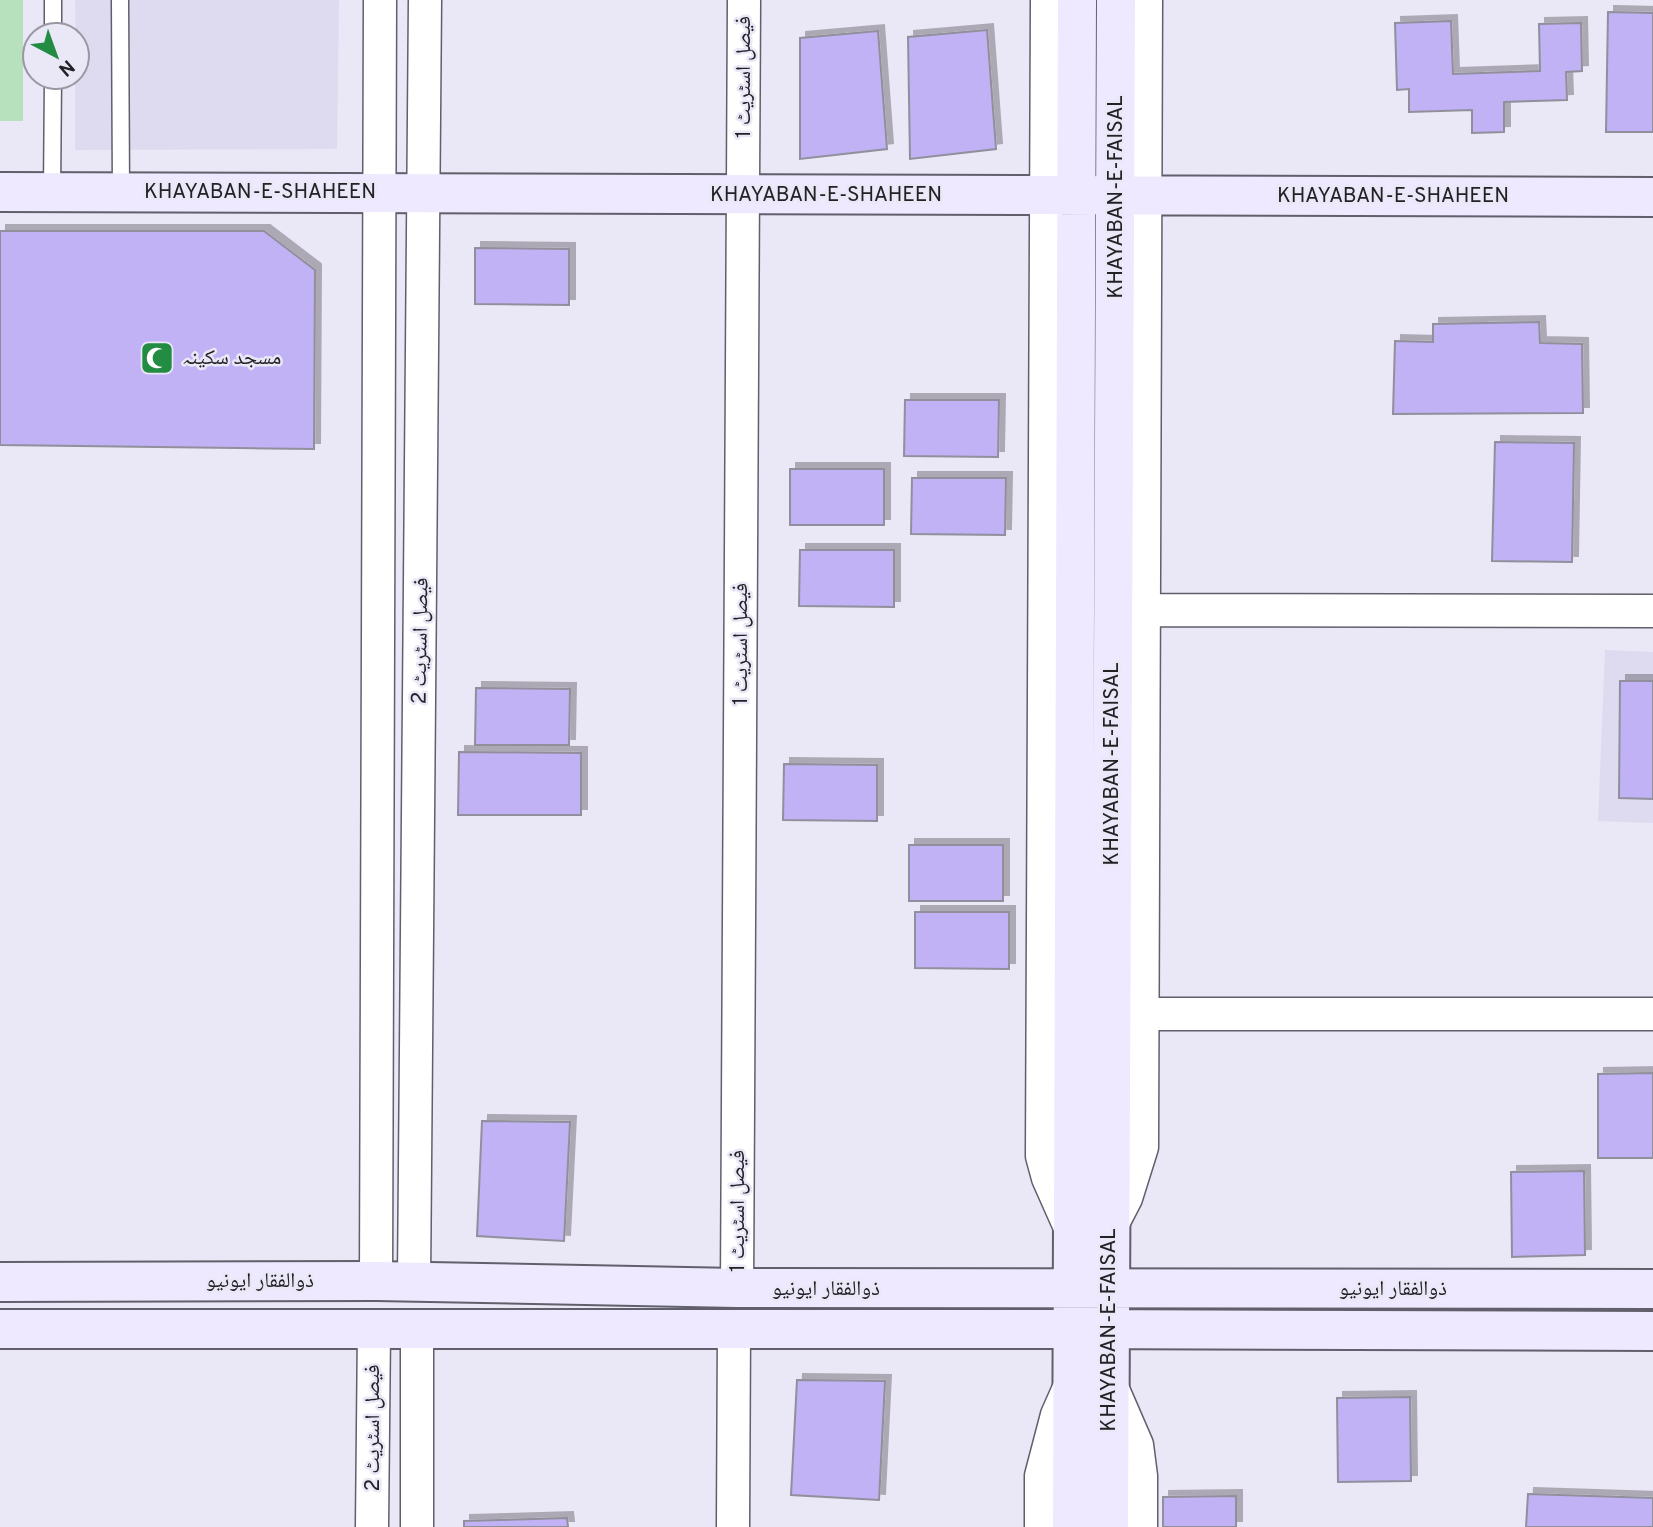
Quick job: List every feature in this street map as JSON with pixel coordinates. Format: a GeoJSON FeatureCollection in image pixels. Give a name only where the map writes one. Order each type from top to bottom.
{"type":"FeatureCollection","features":[{"type":"Feature","properties":{"kind":"street","name":"فیصل اسٹریٹ 2"},"geometry":{"type":"LineString","coordinates":[[376,1281],[380,0]]}},
{"type":"Feature","properties":{"kind":"street","name":"فیصل اسٹریٹ 2"},"geometry":{"type":"LineString","coordinates":[[414,1282],[425,0]]}},
{"type":"Feature","properties":{"kind":"street","name":"فیصل اسٹریٹ 1"},"geometry":{"type":"LineString","coordinates":[[737,1288],[744,0]]}},
{"type":"Feature","properties":{"kind":"street"},"geometry":{"type":"LineString","coordinates":[[1047,0],[1061,195]]}},
{"type":"Feature","properties":{"kind":"street","name":"KHAYABAN-E-FAISAL"},"geometry":{"type":"LineString","coordinates":[[1077,0],[1061,195],[1091,1231],[1091,1381],[1109,1527]]}},
{"type":"Feature","properties":{"kind":"street","name":"KHAYABAN-E-FAISAL"},"geometry":{"type":"LineString","coordinates":[[1091,1231],[1131,195],[1116,0]]}},
{"type":"Feature","properties":{"kind":"street"},"geometry":{"type":"LineString","coordinates":[[1091,1231],[1126,1198],[1142,1147],[1144,610],[1131,195],[1146,0]]}},
{"type":"Feature","properties":{"kind":"street","name":"KHAYABAN-E-SHAHEEN"},"geometry":{"type":"LineString","coordinates":[[0,192],[1653,197]]}},
{"type":"Feature","properties":{"kind":"street"},"geometry":{"type":"LineString","coordinates":[[1144,610],[1653,611]]}},
{"type":"Feature","properties":{"kind":"street"},"geometry":{"type":"LineString","coordinates":[[1143,1014],[1653,1014]]}},
{"type":"Feature","properties":{"kind":"street","name":"ذوالفقار ایونیو"},"geometry":{"type":"LineString","coordinates":[[0,1282],[376,1281],[737,1288],[1653,1289]]}},
{"type":"Feature","properties":{"kind":"street","name":"ذوالفقار ایونیو"},"geometry":{"type":"LineString","coordinates":[[0,1329],[1653,1331]]}},
{"type":"Feature","properties":{"kind":"street","name":"فیصل اسٹریٹ 2"},"geometry":{"type":"LineString","coordinates":[[372,1527],[374,1329]]}},
{"type":"Feature","properties":{"kind":"street","name":"فیصل اسٹریٹ 2"},"geometry":{"type":"LineString","coordinates":[[417,1329],[417,1527]]}},
{"type":"Feature","properties":{"kind":"street"},"geometry":{"type":"LineString","coordinates":[[733,1527],[734,1329]]}},
{"type":"Feature","properties":{"kind":"street"},"geometry":{"type":"LineString","coordinates":[[1041,1527],[1041,1476],[1057,1415],[1091,1381],[1137,1445],[1141,1476],[1141,1527]]}},
{"type":"Feature","properties":{"kind":"street","name":"KHAYABAN-E-FAISAL"},"geometry":{"type":"LineString","coordinates":[[1072,1527],[1091,1381]]}},
{"type":"Feature","properties":{"kind":"lane"},"geometry":{"type":"LineString","coordinates":[[53,0],[53,21]]}},
{"type":"Feature","properties":{"kind":"lane"},"geometry":{"type":"LineString","coordinates":[[120,0],[121,192]]}},
{"type":"Feature","properties":{"kind":"lane"},"geometry":{"type":"LineString","coordinates":[[52,192],[53,91]]}},
{"type":"Feature","properties":{"kind":"shaded area"},"geometry":{"type":"Polygon","coordinates":[[[75,0],[339,0],[337,149],[75,150],[75,91],[91,91],[91,21],[76,21],[75,0]]]}},
{"type":"Feature","properties":{"kind":"shaded area"},"geometry":{"type":"Polygon","coordinates":[[[1605,650],[1653,652],[1653,823],[1598,821],[1605,650]]]}},
{"type":"Feature","properties":{"kind":"green space"},"geometry":{"type":"Polygon","coordinates":[[[0,0],[23,0],[23,121],[0,121],[0,0]]]}},
{"type":"Feature","properties":{"kind":"building"},"geometry":{"type":"Polygon","coordinates":[[[1608,12],[1653,13],[1653,132],[1606,132],[1608,12]]]}},
{"type":"Feature","properties":{"kind":"building"},"geometry":{"type":"Polygon","coordinates":[[[1451,21],[1453,74],[1540,71],[1539,24],[1581,23],[1582,71],[1566,72],[1567,100],[1504,102],[1504,132],[1472,133],[1472,110],[1409,112],[1409,89],[1397,90],[1395,23],[1451,21]]]}},
{"type":"Feature","properties":{"kind":"building"},"geometry":{"type":"Polygon","coordinates":[[[987,30],[996,149],[910,159],[908,37],[987,30]]]}},
{"type":"Feature","properties":{"kind":"building"},"geometry":{"type":"Polygon","coordinates":[[[878,31],[887,149],[800,159],[800,38],[878,31]]]}},
{"type":"Feature","properties":{"kind":"building","name":"مسجد سکینہ"},"geometry":{"type":"Polygon","coordinates":[[[0,231],[264,231],[315,270],[314,449],[0,445],[0,231]]]}},
{"type":"Feature","properties":{"kind":"building"},"geometry":{"type":"Polygon","coordinates":[[[475,248],[569,249],[569,305],[475,304],[475,248]]]}},
{"type":"Feature","properties":{"kind":"building"},"geometry":{"type":"Polygon","coordinates":[[[1539,322],[1540,343],[1582,344],[1583,413],[1393,414],[1395,341],[1433,342],[1433,324],[1539,322]]]}},
{"type":"Feature","properties":{"kind":"building"},"geometry":{"type":"Polygon","coordinates":[[[905,400],[999,400],[998,457],[904,456],[905,400]]]}},
{"type":"Feature","properties":{"kind":"building"},"geometry":{"type":"Polygon","coordinates":[[[1495,442],[1574,443],[1572,562],[1492,561],[1495,442]]]}},
{"type":"Feature","properties":{"kind":"building"},"geometry":{"type":"Polygon","coordinates":[[[790,469],[884,469],[884,525],[790,525],[790,469]]]}},
{"type":"Feature","properties":{"kind":"building"},"geometry":{"type":"Polygon","coordinates":[[[912,478],[1006,478],[1005,535],[911,534],[912,478]]]}},
{"type":"Feature","properties":{"kind":"building"},"geometry":{"type":"Polygon","coordinates":[[[800,550],[894,550],[894,607],[799,606],[800,550]]]}},
{"type":"Feature","properties":{"kind":"building"},"geometry":{"type":"Polygon","coordinates":[[[1620,681],[1653,681],[1653,799],[1619,798],[1620,681]]]}},
{"type":"Feature","properties":{"kind":"building"},"geometry":{"type":"Polygon","coordinates":[[[476,688],[570,689],[569,745],[475,745],[476,688]]]}},
{"type":"Feature","properties":{"kind":"building"},"geometry":{"type":"Polygon","coordinates":[[[459,752],[581,753],[581,815],[458,815],[459,752]]]}},
{"type":"Feature","properties":{"kind":"building"},"geometry":{"type":"Polygon","coordinates":[[[784,764],[877,765],[877,821],[783,820],[784,764]]]}},
{"type":"Feature","properties":{"kind":"building"},"geometry":{"type":"Polygon","coordinates":[[[909,845],[1003,845],[1003,901],[909,901],[909,845]]]}},
{"type":"Feature","properties":{"kind":"building"},"geometry":{"type":"Polygon","coordinates":[[[915,912],[1009,912],[1009,969],[915,968],[915,912]]]}},
{"type":"Feature","properties":{"kind":"building"},"geometry":{"type":"Polygon","coordinates":[[[1653,1073],[1653,1158],[1598,1158],[1598,1074],[1653,1073]]]}},
{"type":"Feature","properties":{"kind":"building"},"geometry":{"type":"Polygon","coordinates":[[[482,1121],[570,1122],[564,1241],[477,1236],[482,1121]]]}},
{"type":"Feature","properties":{"kind":"building"},"geometry":{"type":"Polygon","coordinates":[[[1584,1171],[1585,1255],[1512,1257],[1511,1172],[1584,1171]]]}},
{"type":"Feature","properties":{"kind":"building"},"geometry":{"type":"Polygon","coordinates":[[[797,1380],[885,1381],[879,1500],[791,1495],[797,1380]]]}},
{"type":"Feature","properties":{"kind":"building"},"geometry":{"type":"Polygon","coordinates":[[[1410,1397],[1411,1481],[1338,1482],[1337,1398],[1410,1397]]]}},
{"type":"Feature","properties":{"kind":"building"},"geometry":{"type":"Polygon","coordinates":[[[1528,1494],[1653,1498],[1653,1527],[1526,1527],[1528,1494]]]}},
{"type":"Feature","properties":{"kind":"building"},"geometry":{"type":"Polygon","coordinates":[[[1236,1496],[1236,1527],[1163,1527],[1163,1497],[1236,1496]]]}},
{"type":"Feature","properties":{"kind":"building"},"geometry":{"type":"Polygon","coordinates":[[[567,1518],[568,1527],[464,1527],[464,1521],[567,1518]]]}},
{"type":"Feature","properties":{"kind":"place","name":"مسجد سکینہ"},"geometry":{"type":"Point","coordinates":[157,358]}}]}
